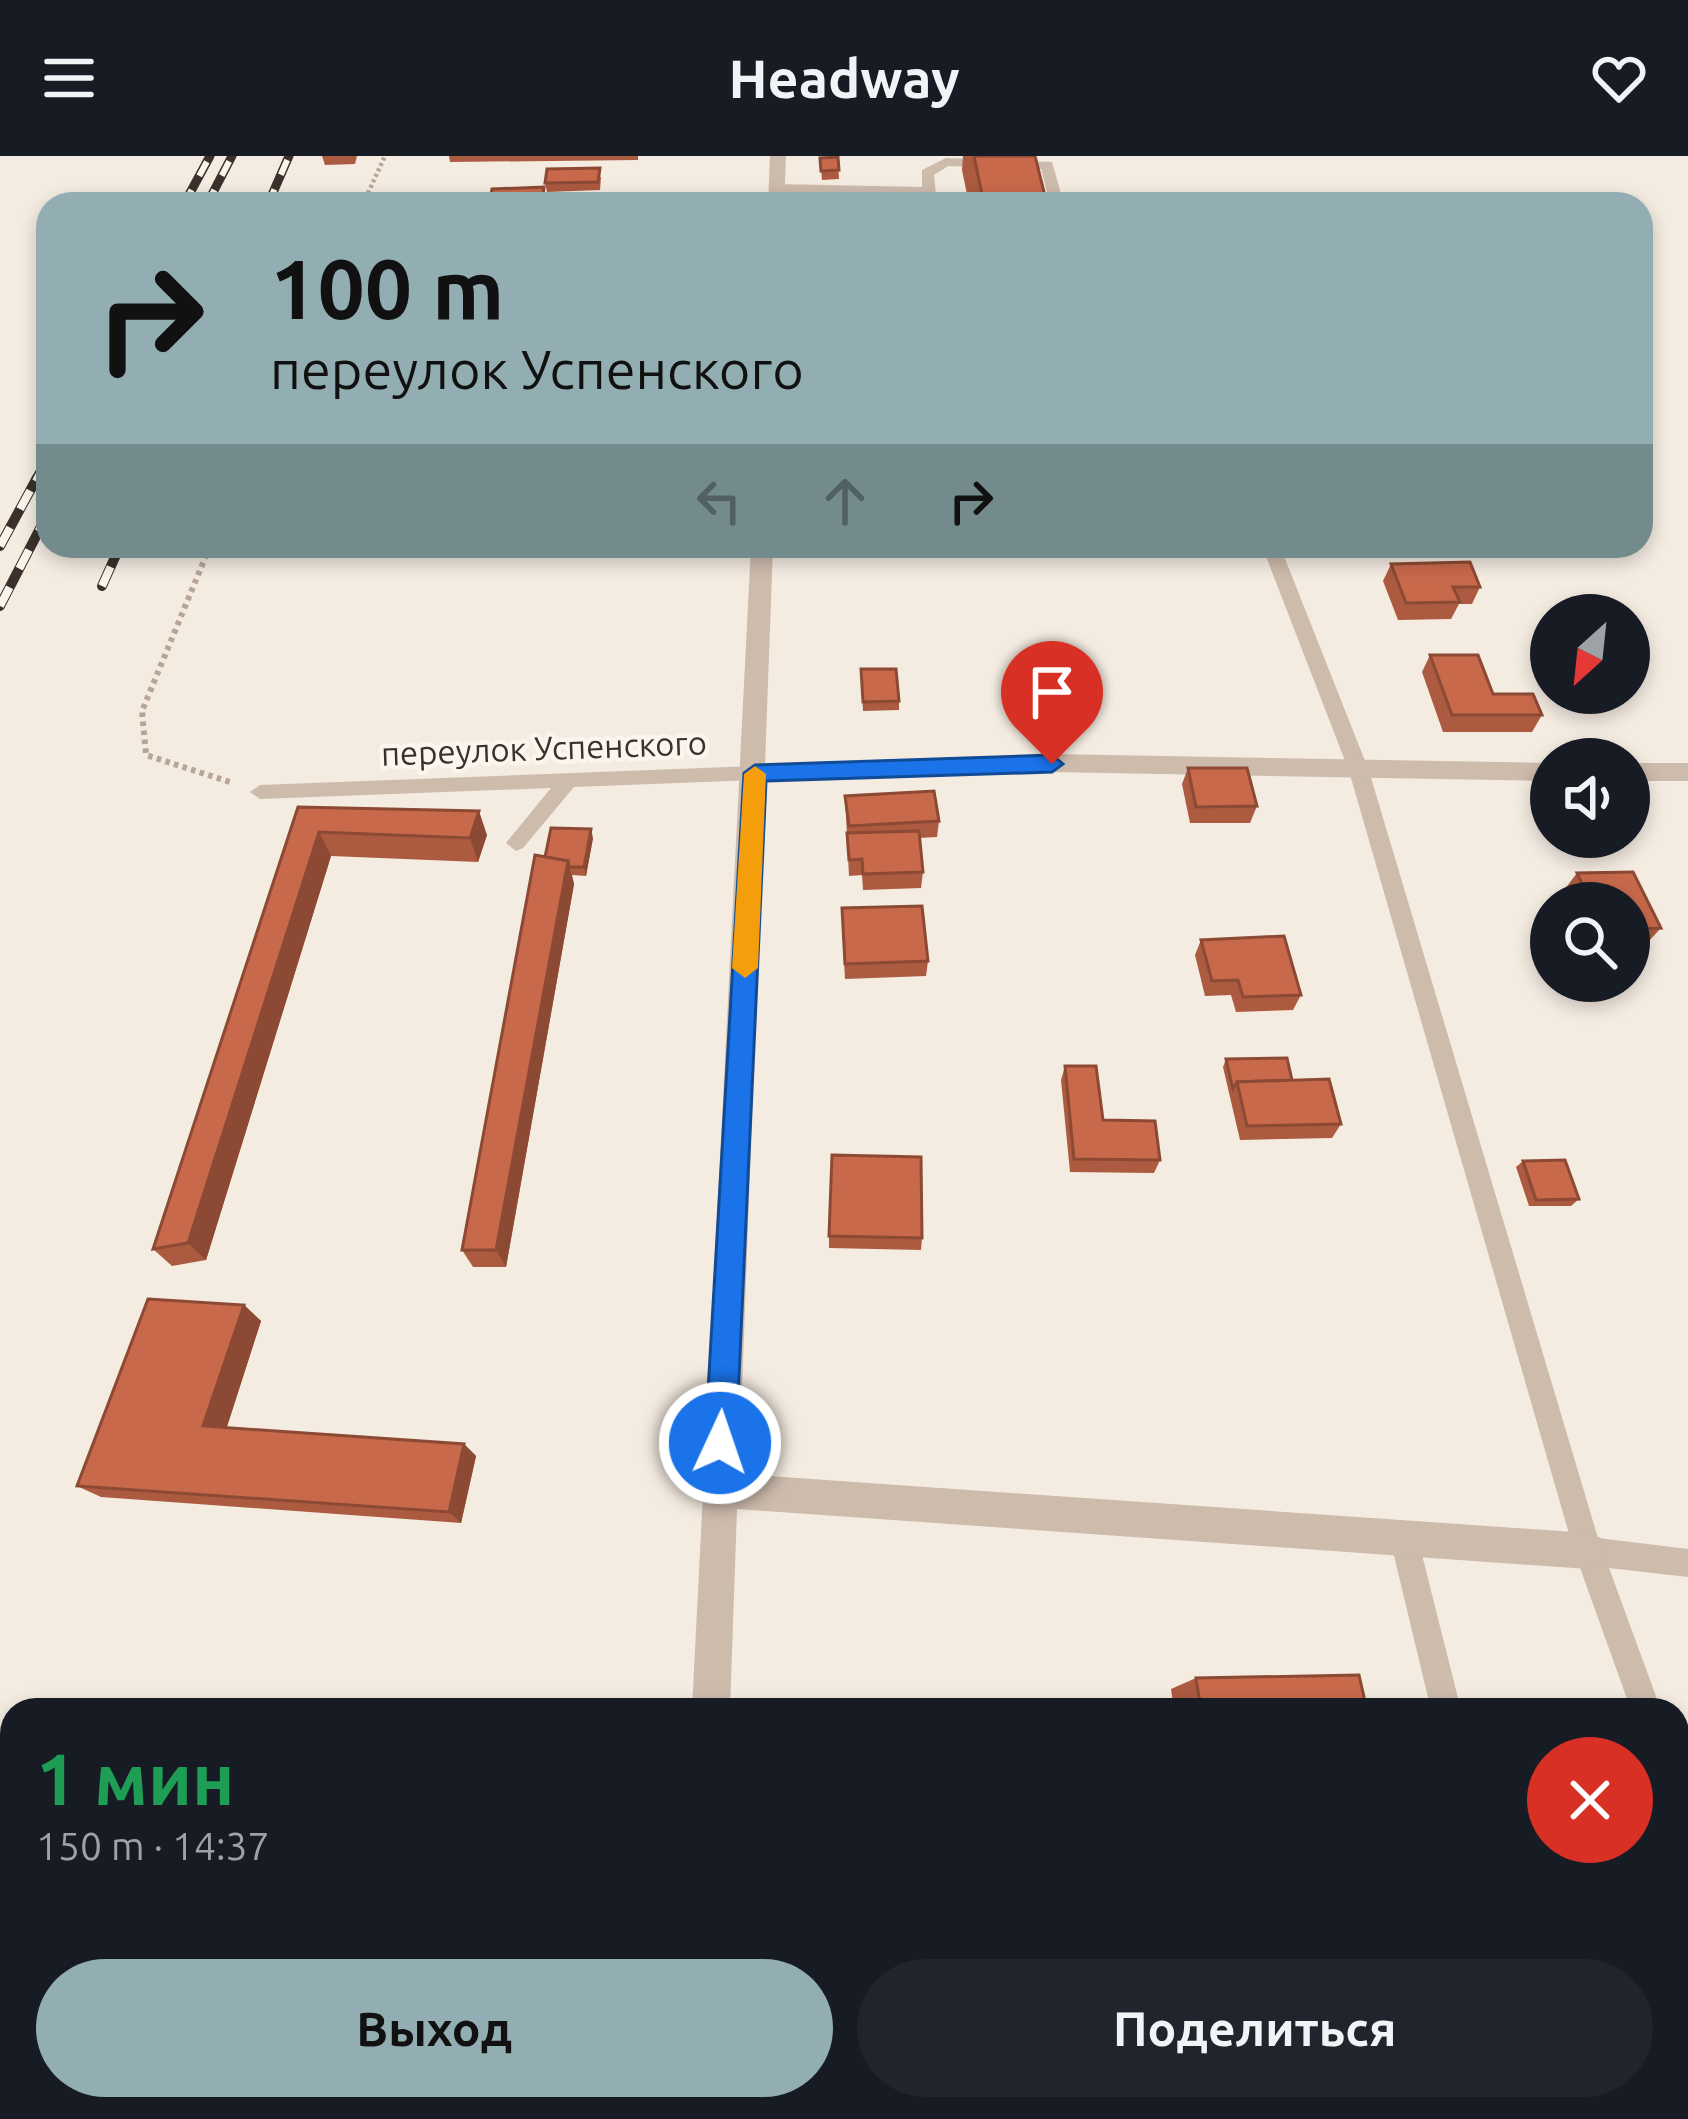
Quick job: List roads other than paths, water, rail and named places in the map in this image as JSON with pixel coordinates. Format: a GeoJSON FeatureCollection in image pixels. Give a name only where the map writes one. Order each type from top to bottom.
{"type":"FeatureCollection","features":[{"type":"Feature","properties":{"kind":"street"},"geometry":{"type":"LineString","coordinates":[[776,192],[778,156]]}},
{"type":"Feature","properties":{"kind":"street"},"geometry":{"type":"LineString","coordinates":[[711,1698],[762,558]]}},
{"type":"Feature","properties":{"kind":"street","name":"переулок Успенского"},"geometry":{"type":"LineString","coordinates":[[755,773],[1052,764],[1530,772]]}},
{"type":"Feature","properties":{"kind":"street"},"geometry":{"type":"LineString","coordinates":[[1650,772],[1688,772]]}},
{"type":"Feature","properties":{"kind":"street"},"geometry":{"type":"LineString","coordinates":[[718,1490],[1588,1552]]}},
{"type":"Feature","properties":{"kind":"lane"},"geometry":{"type":"LineString","coordinates":[[929,192],[927,173],[946,162],[1047,165],[1055,192]]}},
{"type":"Feature","properties":{"kind":"lane"},"geometry":{"type":"LineString","coordinates":[[1276,558],[1359,772],[1588,1552],[1642,1698]]}},
{"type":"Feature","properties":{"kind":"lane","name":"переулок Успенского"},"geometry":{"type":"LineString","coordinates":[[260,792],[755,773]]}},
{"type":"Feature","properties":{"kind":"lane"},"geometry":{"type":"LineString","coordinates":[[516,843],[569,780]]}},
{"type":"Feature","properties":{"kind":"lane"},"geometry":{"type":"LineString","coordinates":[[1404,1539],[1443,1698]]}},
{"type":"Feature","properties":{"kind":"lane"},"geometry":{"type":"LineString","coordinates":[[1588,1552],[1688,1563]]}},
{"type":"Feature","properties":{"kind":"railway"},"geometry":{"type":"LineString","coordinates":[[190,192],[210,156]]}},
{"type":"Feature","properties":{"kind":"railway"},"geometry":{"type":"LineString","coordinates":[[213,192],[232,156]]}},
{"type":"Feature","properties":{"kind":"railway"},"geometry":{"type":"LineString","coordinates":[[273,192],[289,156]]}},
{"type":"Feature","properties":{"kind":"railway"},"geometry":{"type":"LineString","coordinates":[[0,546],[36,480]]}},
{"type":"Feature","properties":{"kind":"railway"},"geometry":{"type":"LineString","coordinates":[[0,606],[36,536]]}},
{"type":"Feature","properties":{"kind":"railway"},"geometry":{"type":"LineString","coordinates":[[102,586],[115,558]]}}]}
